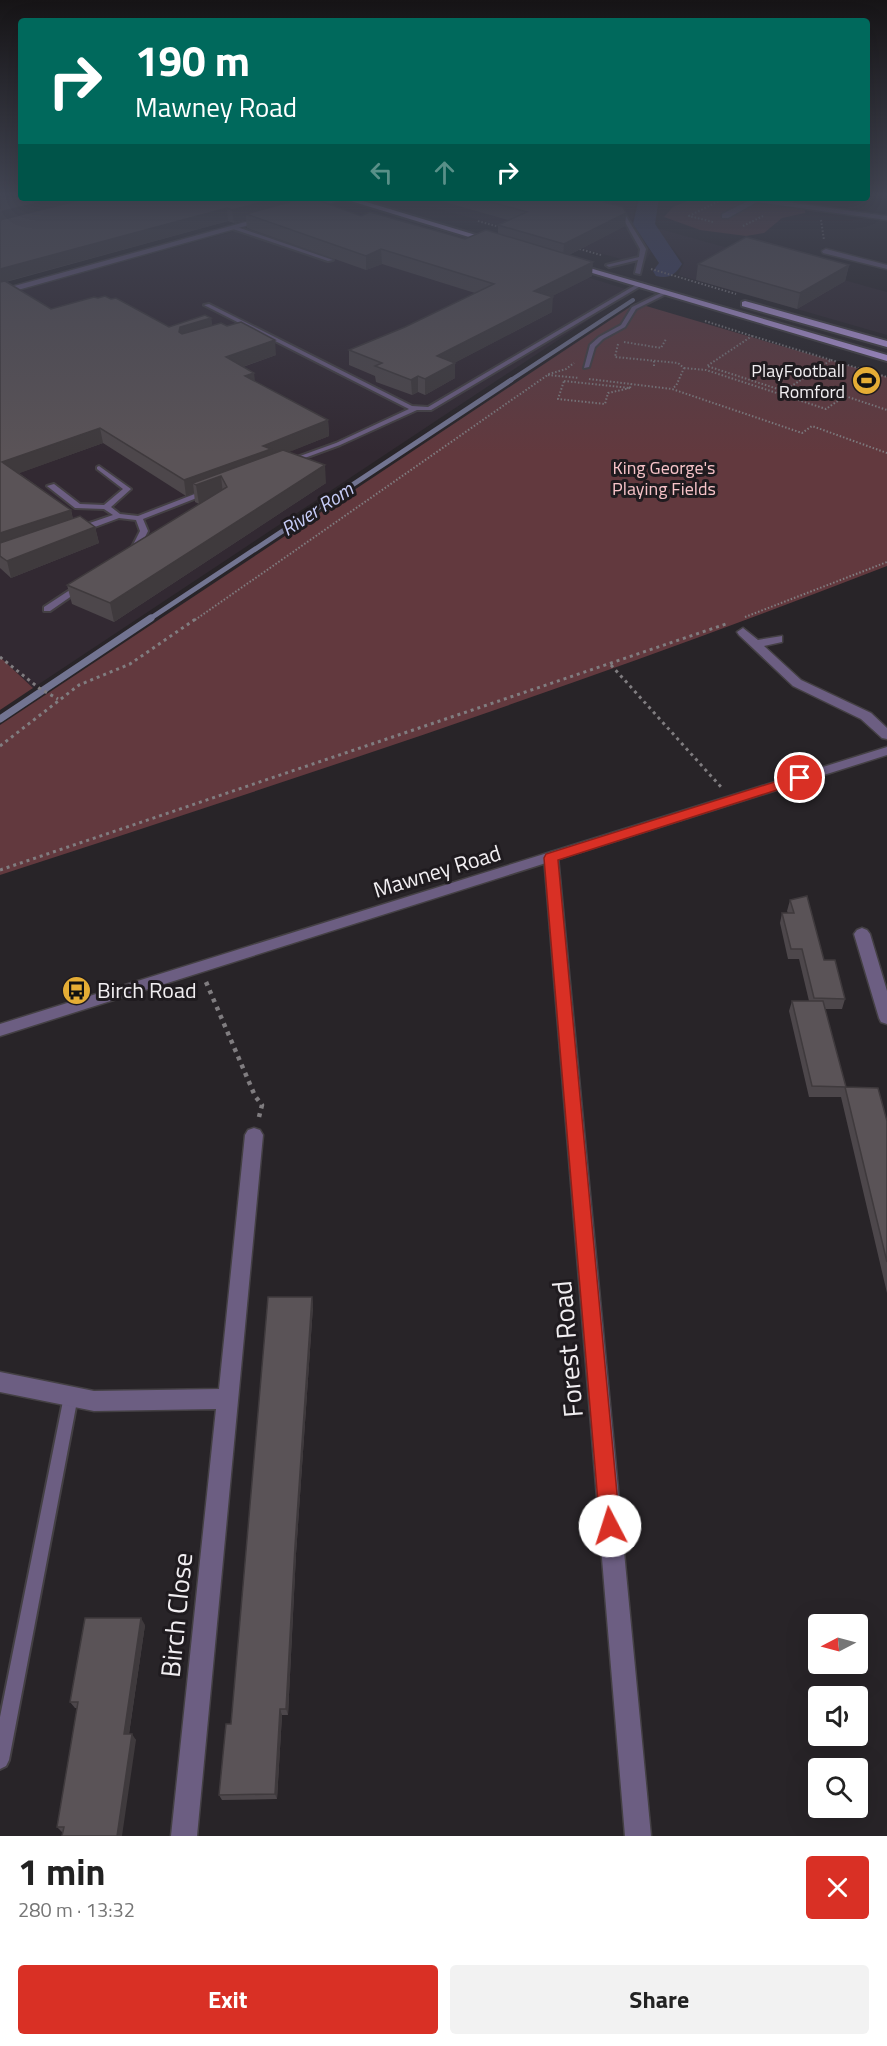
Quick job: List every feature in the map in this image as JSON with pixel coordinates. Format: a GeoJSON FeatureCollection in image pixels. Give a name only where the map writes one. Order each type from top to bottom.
{"type":"FeatureCollection","features":[{"type":"Feature","properties":{"kind":"highway"},"geometry":{"type":"LineString","coordinates":[[633,282],[887,358]]}},
{"type":"Feature","properties":{"kind":"highway"},"geometry":{"type":"LineString","coordinates":[[740,302],[887,344]]}},
{"type":"Feature","properties":{"kind":"street"},"geometry":{"type":"LineString","coordinates":[[0,293],[41,282]]}},
{"type":"Feature","properties":{"kind":"street"},"geometry":{"type":"LineString","coordinates":[[743,632],[797,683],[866,716],[887,735]]}},
{"type":"Feature","properties":{"kind":"street"},"geometry":{"type":"LineString","coordinates":[[756,644],[778,639]]}},
{"type":"Feature","properties":{"kind":"street","name":"Mawney Road"},"geometry":{"type":"LineString","coordinates":[[0,1030],[887,751]]}},
{"type":"Feature","properties":{"kind":"street","name":"Forest Road"},"geometry":{"type":"LineString","coordinates":[[551,858],[638,1836]]}},
{"type":"Feature","properties":{"kind":"street"},"geometry":{"type":"LineString","coordinates":[[862,934],[887,1018]]}},
{"type":"Feature","properties":{"kind":"street","name":"Birch Close"},"geometry":{"type":"LineString","coordinates":[[184,1836],[254,1135]]}},
{"type":"Feature","properties":{"kind":"street"},"geometry":{"type":"LineString","coordinates":[[0,1382],[94,1401],[227,1399]]}},
{"type":"Feature","properties":{"kind":"lane"},"geometry":{"type":"LineString","coordinates":[[207,305],[411,408],[429,409],[641,284]]}},
{"type":"Feature","properties":{"kind":"lane"},"geometry":{"type":"LineString","coordinates":[[586,367],[592,346],[600,338],[623,326],[634,308],[667,292]]}},
{"type":"Feature","properties":{"kind":"lane"},"geometry":{"type":"LineString","coordinates":[[236,330],[247,327]]}},
{"type":"Feature","properties":{"kind":"lane"},"geometry":{"type":"LineString","coordinates":[[283,464],[338,444],[417,408]]}},
{"type":"Feature","properties":{"kind":"lane"},"geometry":{"type":"LineString","coordinates":[[99,468],[127,489],[106,507]]}},
{"type":"Feature","properties":{"kind":"lane"},"geometry":{"type":"LineString","coordinates":[[51,486],[78,506],[106,507],[118,516]]}},
{"type":"Feature","properties":{"kind":"lane"},"geometry":{"type":"LineString","coordinates":[[75,531],[118,516],[139,518],[217,489]]}},
{"type":"Feature","properties":{"kind":"lane"},"geometry":{"type":"LineString","coordinates":[[127,557],[141,541],[144,531],[139,518]]}},
{"type":"Feature","properties":{"kind":"lane"},"geometry":{"type":"LineString","coordinates":[[47,609],[87,583]]}},
{"type":"Feature","properties":{"kind":"lane"},"geometry":{"type":"LineString","coordinates":[[0,1760],[71,1396]]}},
{"type":"Feature","properties":{"kind":"path"},"geometry":{"type":"LineString","coordinates":[[831,360],[784,391],[707,366],[752,336],[887,377]]}},
{"type":"Feature","properties":{"kind":"path"},"geometry":{"type":"LineString","coordinates":[[666,339],[661,348],[619,342],[615,357],[678,363],[684,368],[706,370],[826,409],[845,396],[887,410]]}},
{"type":"Feature","properties":{"kind":"path"},"geometry":{"type":"LineString","coordinates":[[654,361],[654,368]]}},
{"type":"Feature","properties":{"kind":"path"},"geometry":{"type":"LineString","coordinates":[[672,389],[676,386],[684,368]]}},
{"type":"Feature","properties":{"kind":"path"},"geometry":{"type":"LineString","coordinates":[[0,746],[56,698],[97,676],[130,664],[349,515],[547,375],[566,369]]}},
{"type":"Feature","properties":{"kind":"path"},"geometry":{"type":"LineString","coordinates":[[547,375],[631,386]]}},
{"type":"Feature","properties":{"kind":"path"},"geometry":{"type":"LineString","coordinates":[[631,386],[608,393],[605,404],[558,399],[564,381],[672,389],[802,433],[812,426],[887,453]]}},
{"type":"Feature","properties":{"kind":"path"},"geometry":{"type":"LineString","coordinates":[[745,617],[887,562]]}},
{"type":"Feature","properties":{"kind":"path"},"geometry":{"type":"LineString","coordinates":[[0,870],[611,665],[734,621]]}},
{"type":"Feature","properties":{"kind":"path"},"geometry":{"type":"LineString","coordinates":[[0,657],[39,688],[56,698]]}},
{"type":"Feature","properties":{"kind":"path"},"geometry":{"type":"LineString","coordinates":[[611,665],[733,800]]}},
{"type":"Feature","properties":{"kind":"path"},"geometry":{"type":"LineString","coordinates":[[200,968],[255,1096],[262,1105],[254,1135]]}},
{"type":"Feature","properties":{"kind":"shaded area"},"geometry":{"type":"Polygon","coordinates":[[[52,282],[602,282],[632,291],[33,688],[0,657],[0,334],[8,294],[52,282]]]}},
{"type":"Feature","properties":{"kind":"shaded area"},"geometry":{"type":"Polygon","coordinates":[[[701,282],[850,282],[887,292],[887,335],[701,282]]]}},
{"type":"Feature","properties":{"kind":"green space","name":"King George's Playing Fields"},"geometry":{"type":"Polygon","coordinates":[[[636,303],[887,377],[887,566],[557,688],[335,765],[0,875],[0,725],[636,303]]]}},
{"type":"Feature","properties":{"kind":"green space"},"geometry":{"type":"Polygon","coordinates":[[[0,657],[33,688],[0,710],[0,657]]]}},
{"type":"Feature","properties":{"kind":"building"},"geometry":{"type":"Polygon","coordinates":[[[0,282],[6,282],[51,309],[105,296],[111,299],[116,298],[169,327],[205,315],[211,318],[180,327],[179,332],[182,334],[221,323],[227,326],[241,322],[275,340],[226,357],[254,373],[245,376],[328,420],[263,446],[271,449],[184,480],[100,428],[2,462],[71,510],[0,533],[0,282]]]}},
{"type":"Feature","properties":{"kind":"building"},"geometry":{"type":"Polygon","coordinates":[[[487,282],[553,282],[534,291],[553,297],[437,356],[455,363],[425,379],[418,376],[411,380],[375,366],[382,363],[349,350],[405,327],[494,284],[487,282]]]}},
{"type":"Feature","properties":{"kind":"building"},"geometry":{"type":"Polygon","coordinates":[[[760,282],[820,282],[800,293],[760,282]]]}},
{"type":"Feature","properties":{"kind":"building"},"geometry":{"type":"Polygon","coordinates":[[[283,450],[325,465],[110,603],[67,585],[227,487],[221,476],[196,485],[193,483],[283,450]]]}},
{"type":"Feature","properties":{"kind":"building"},"geometry":{"type":"Polygon","coordinates":[[[80,516],[95,527],[7,561],[0,556],[0,543],[80,516]]]}},
{"type":"Feature","properties":{"kind":"building"},"geometry":{"type":"Polygon","coordinates":[[[807,896],[824,960],[835,960],[845,999],[814,998],[802,949],[791,949],[782,913],[794,913],[790,900],[807,896]]]}},
{"type":"Feature","properties":{"kind":"building"},"geometry":{"type":"Polygon","coordinates":[[[792,1001],[823,1001],[846,1087],[812,1086],[792,1001]]]}},
{"type":"Feature","properties":{"kind":"building"},"geometry":{"type":"Polygon","coordinates":[[[845,1087],[878,1088],[887,1121],[887,1262],[845,1087]]]}},
{"type":"Feature","properties":{"kind":"building"},"geometry":{"type":"Polygon","coordinates":[[[268,1297],[312,1297],[286,1709],[280,1709],[275,1794],[219,1795],[226,1724],[231,1724],[268,1297]]]}},
{"type":"Feature","properties":{"kind":"building"},"geometry":{"type":"Polygon","coordinates":[[[85,1618],[141,1618],[124,1734],[132,1734],[117,1836],[62,1836],[64,1827],[57,1827],[78,1702],[70,1702],[85,1618]]]}},
{"type":"Feature","properties":{"kind":"waterway","name":"River Rom"},"geometry":{"type":"LineString","coordinates":[[508,382],[633,300]]}},
{"type":"Feature","properties":{"kind":"waterway","name":"River Rom"},"geometry":{"type":"LineString","coordinates":[[149,619],[511,380]]}},
{"type":"Feature","properties":{"kind":"waterway","name":"River Rom"},"geometry":{"type":"LineString","coordinates":[[0,719],[149,619]]}},
{"type":"Feature","properties":{"kind":"place","name":"PlayFootball Romford"},"geometry":{"type":"Point","coordinates":[866,381]}},
{"type":"Feature","properties":{"kind":"place","name":"Birch Road"},"geometry":{"type":"Point","coordinates":[76,990]}},
{"type":"Feature","properties":{"kind":"route"},"geometry":{"type":"LineString","coordinates":[[610,1526],[551,858],[800,778]]}}]}
